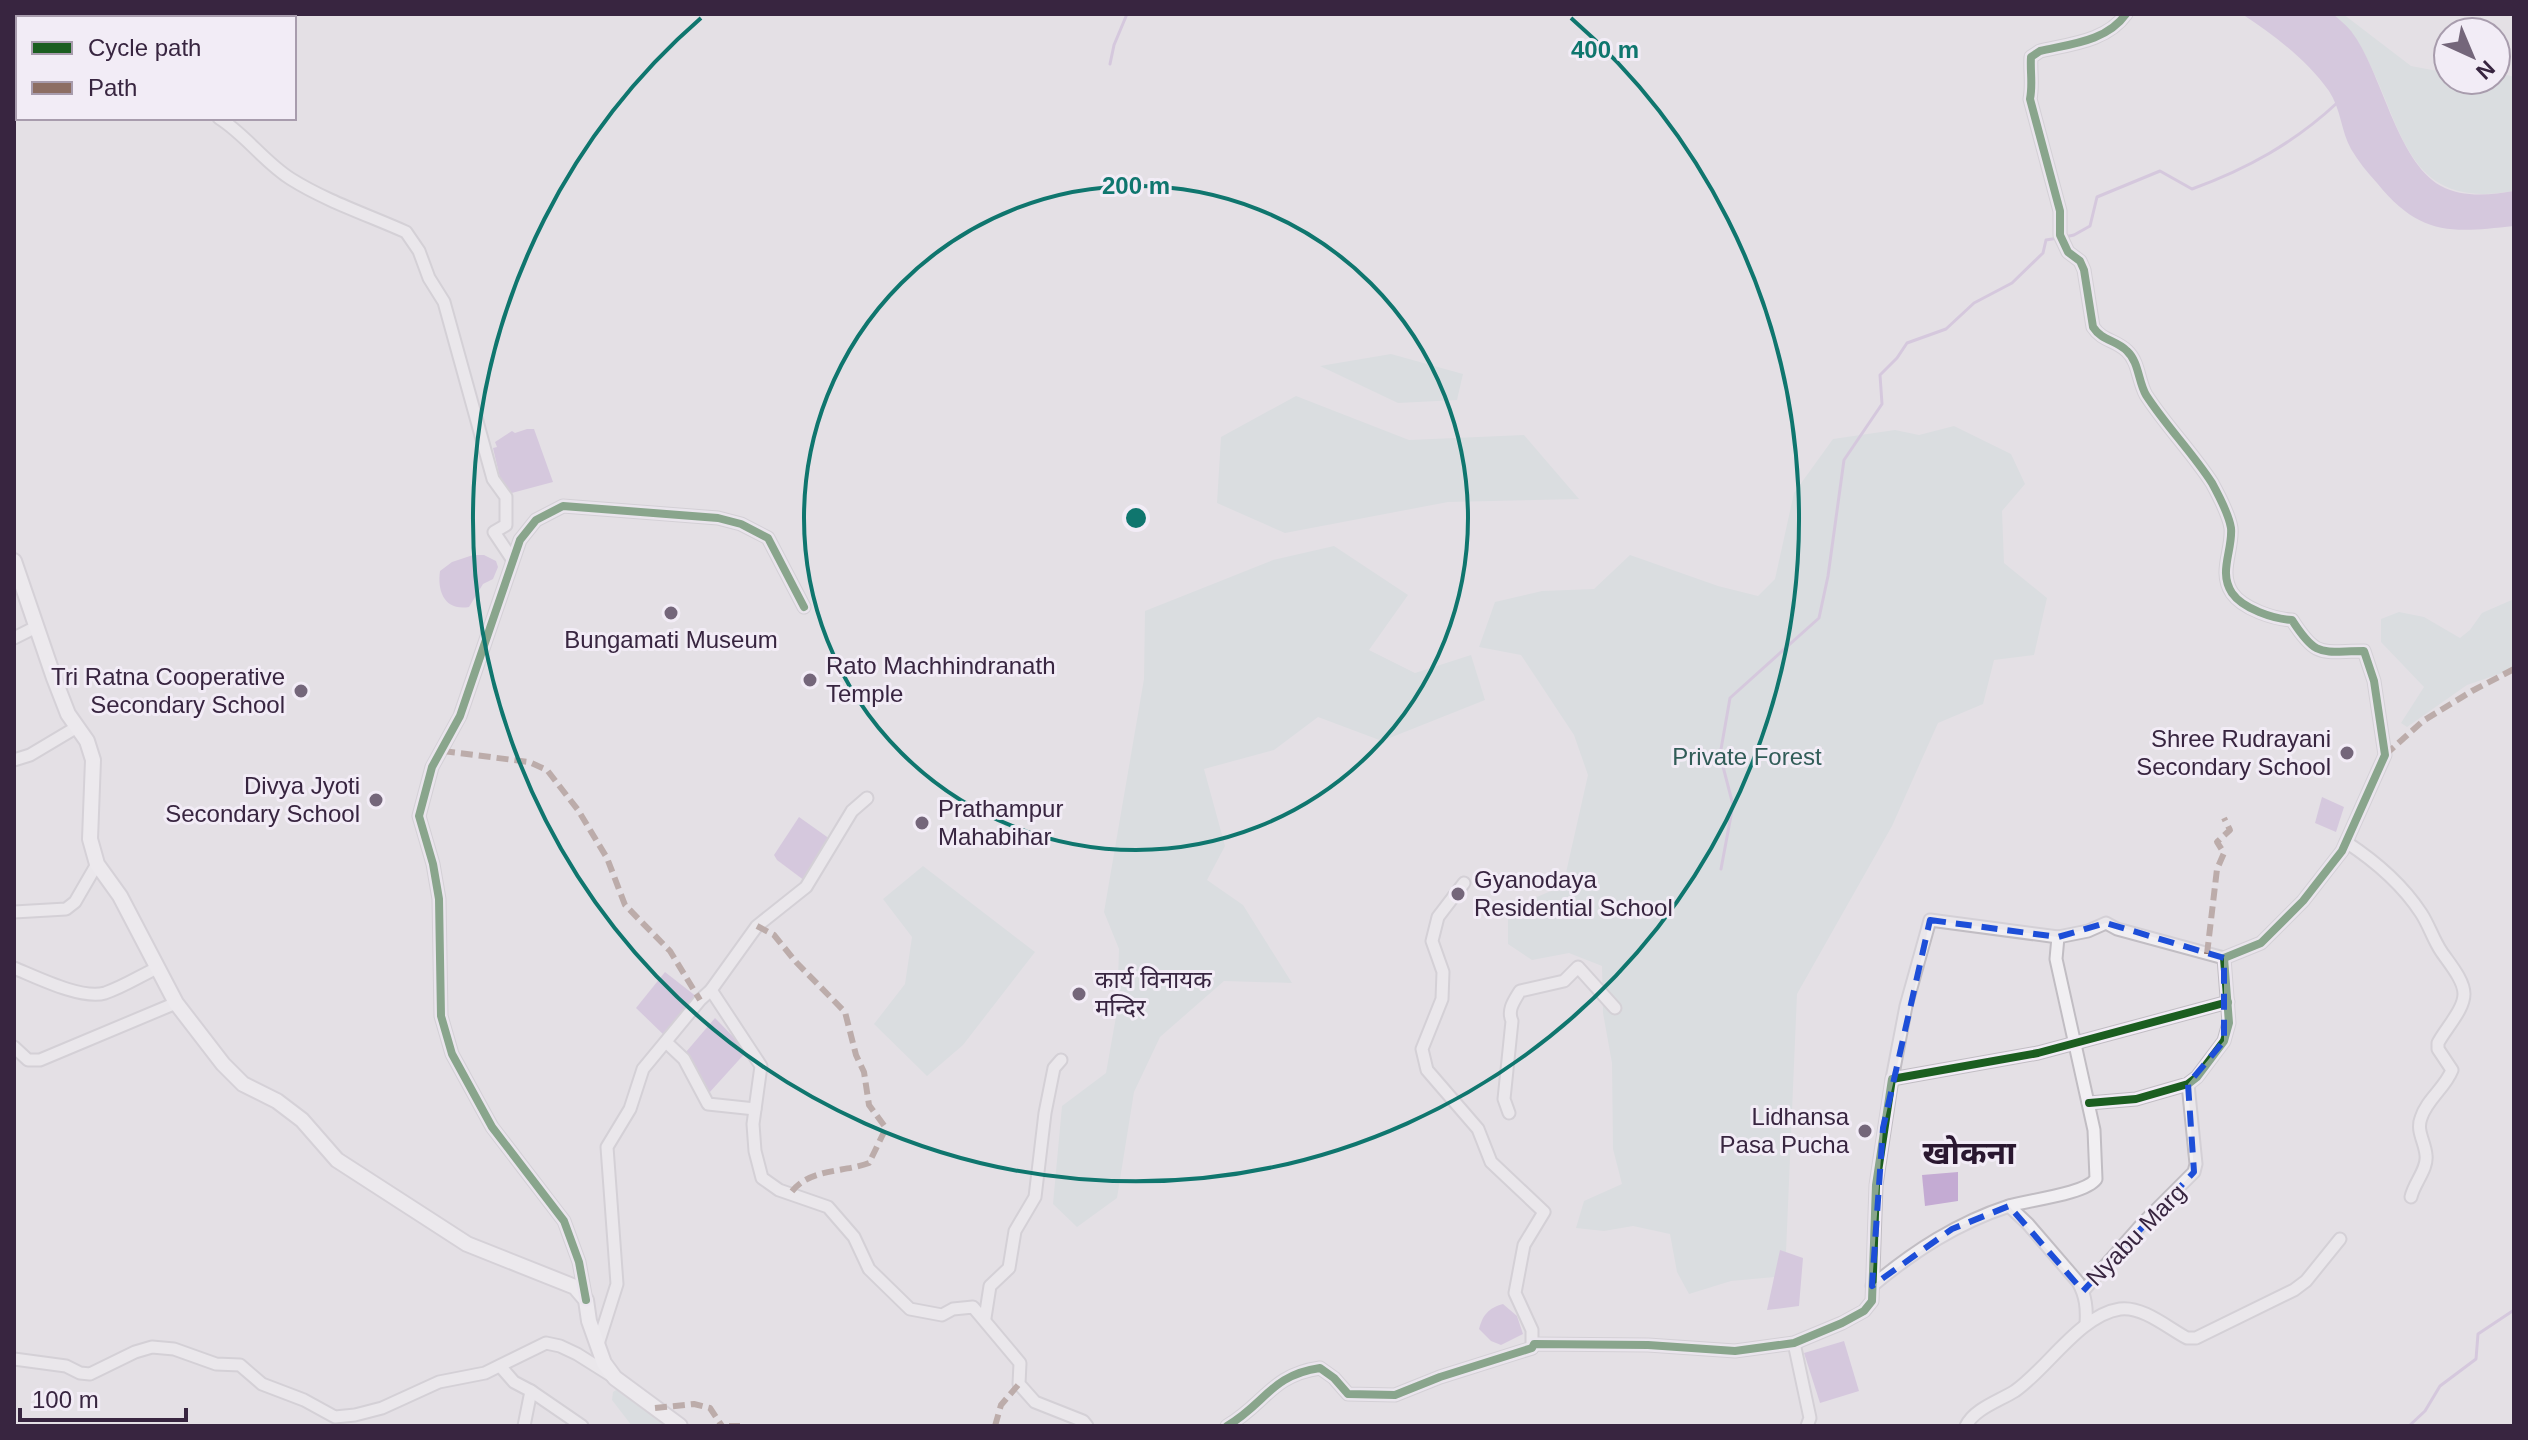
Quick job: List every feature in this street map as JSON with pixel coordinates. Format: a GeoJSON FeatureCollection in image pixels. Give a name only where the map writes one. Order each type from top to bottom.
{"type":"FeatureCollection","features":[{"type":"Feature","properties":{"kind":"main road"},"geometry":{"type":"LineString","coordinates":[[14,561],[68,714],[87,741],[93,760],[90,839],[97,864],[120,896],[176,1003],[223,1064],[243,1084],[277,1101],[302,1120],[337,1160],[467,1244],[575,1287],[586,1300],[589,1321],[604,1363],[615,1378],[680,1426]]}},
{"type":"Feature","properties":{"kind":"street"},"geometry":{"type":"LineString","coordinates":[[1227,1426],[1277,1383],[1297,1371],[1320,1368],[1348,1394],[1395,1395],[1440,1377],[1532,1348],[1534,1344],[1648,1345],[1735,1351],[1794,1343],[1842,1323],[1864,1311],[1872,1301],[1876,1185],[1892,1079],[1906,1006],[1930,920],[2058,937],[2088,931],[2106,923],[2117,929],[2224,958],[2261,943],[2303,901],[2342,851],[2385,755],[2374,681],[2364,651],[2317,651],[2305,641],[2292,620],[2280,619],[2247,606],[2233,595],[2227,582],[2226,566],[2231,527],[2213,484],[2145,393],[2128,351],[2103,339],[2093,327],[2084,270],[2080,261],[2068,252],[2060,235],[2060,211],[2030,99],[2033,82],[2031,57],[2040,51],[2107,33],[2126,14]]}},
{"type":"Feature","properties":{"kind":"street"},"geometry":{"type":"LineString","coordinates":[[222,120],[239,130],[265,159],[292,180],[406,232],[413,241],[429,278],[444,302],[493,479],[506,497],[506,525],[494,532],[512,559]]}},
{"type":"Feature","properties":{"kind":"street"},"geometry":{"type":"LineString","coordinates":[[586,1300],[579,1262],[564,1221],[492,1127],[452,1054],[441,1016],[439,899],[419,816],[432,767],[460,716],[520,540],[536,520],[563,506],[613,508],[638,514],[660,511],[741,524],[768,538],[804,607]]}},
{"type":"Feature","properties":{"kind":"street"},"geometry":{"type":"LineString","coordinates":[[14,638],[36,627]]}},
{"type":"Feature","properties":{"kind":"street"},"geometry":{"type":"LineString","coordinates":[[14,760],[30,755],[77,727]]}},
{"type":"Feature","properties":{"kind":"street"},"geometry":{"type":"LineString","coordinates":[[598,1344],[617,1284],[607,1147],[630,1109],[643,1069],[711,990],[757,926],[806,887],[852,811],[867,798]]}},
{"type":"Feature","properties":{"kind":"street"},"geometry":{"type":"LineString","coordinates":[[2346,842],[2400,885],[2424,916],[2433,939],[2464,992],[2461,1004],[2438,1043],[2438,1049],[2452,1070],[2450,1077],[2429,1099],[2418,1125],[2426,1164],[2411,1197]]}},
{"type":"Feature","properties":{"kind":"street"},"geometry":{"type":"LineString","coordinates":[[14,912],[66,909],[75,902],[97,864]]}},
{"type":"Feature","properties":{"kind":"street"},"geometry":{"type":"LineString","coordinates":[[1464,883],[1438,917],[1432,941],[1443,972],[1442,999],[1422,1049],[1427,1070],[1478,1129],[1491,1162],[1544,1212],[1524,1245],[1515,1293],[1532,1330],[1532,1348]]}},
{"type":"Feature","properties":{"kind":"street"},"geometry":{"type":"LineString","coordinates":[[1872,1286],[1906,1257],[1952,1229],[2009,1206],[2086,1187],[2096,1179],[2094,1130],[2056,959],[2058,937]]}},
{"type":"Feature","properties":{"kind":"street"},"geometry":{"type":"LineString","coordinates":[[2089,1103],[2136,1099],[2188,1084],[2224,1041],[2229,1023],[2224,958]]}},
{"type":"Feature","properties":{"kind":"street"},"geometry":{"type":"LineString","coordinates":[[1509,1113],[1504,1099],[1510,1016],[1512,1004],[1520,991],[1564,981],[1578,967],[1615,1008]]}},
{"type":"Feature","properties":{"kind":"street"},"geometry":{"type":"LineString","coordinates":[[14,968],[51,984],[95,994],[105,993],[157,968]]}},
{"type":"Feature","properties":{"kind":"street"},"geometry":{"type":"LineString","coordinates":[[711,990],[761,1066],[755,1109],[755,1151],[762,1178],[779,1190],[828,1207],[854,1237],[869,1269],[910,1309],[942,1315],[953,1309],[973,1307],[1020,1363],[1019,1384],[1035,1402],[1083,1421],[1087,1426]]}},
{"type":"Feature","properties":{"kind":"street"},"geometry":{"type":"LineString","coordinates":[[1892,1079],[2038,1053],[2228,1002]]}},
{"type":"Feature","properties":{"kind":"street"},"geometry":{"type":"LineString","coordinates":[[14,1047],[28,1060],[40,1060],[176,1003]]}},
{"type":"Feature","properties":{"kind":"street"},"geometry":{"type":"LineString","coordinates":[[667,1043],[684,1059],[708,1104],[755,1109]]}},
{"type":"Feature","properties":{"kind":"street"},"geometry":{"type":"LineString","coordinates":[[985,1318],[990,1286],[1009,1268],[1015,1231],[1035,1197],[1045,1113],[1054,1068],[1061,1060]]}},
{"type":"Feature","properties":{"kind":"street","name":"Nyabu Marg"},"geometry":{"type":"LineString","coordinates":[[2083,1291],[2143,1223],[2194,1172],[2196,1164],[2188,1084]]}},
{"type":"Feature","properties":{"kind":"street"},"geometry":{"type":"LineString","coordinates":[[2009,1206],[2028,1224],[2083,1291],[2086,1324]]}},
{"type":"Feature","properties":{"kind":"street"},"geometry":{"type":"LineString","coordinates":[[1966,1426],[1970,1417],[2018,1389],[2086,1324],[2119,1309],[2137,1310],[2187,1338],[2196,1338],[2294,1290],[2306,1281],[2340,1239]]}},
{"type":"Feature","properties":{"kind":"street"},"geometry":{"type":"LineString","coordinates":[[14,1359],[66,1366],[90,1374],[135,1352],[152,1347],[174,1349],[216,1364],[240,1365],[262,1384],[304,1400],[335,1417],[382,1408],[439,1382],[472,1376],[500,1366],[546,1343],[577,1354],[615,1378]]}},
{"type":"Feature","properties":{"kind":"street"},"geometry":{"type":"LineString","coordinates":[[1794,1343],[1810,1418],[1807,1426]]}},
{"type":"Feature","properties":{"kind":"street"},"geometry":{"type":"LineString","coordinates":[[500,1366],[514,1382],[582,1426]]}},
{"type":"Feature","properties":{"kind":"street"},"geometry":{"type":"LineString","coordinates":[[524,1426],[531,1391]]}},
{"type":"Feature","properties":{"kind":"highlighted area"},"geometry":{"type":"Polygon","coordinates":[[[1930,920],[2058,937],[2106,923],[2224,958],[2224,1041],[2188,1084],[2194,1172],[2083,1291],[2009,1206],[1952,1229],[1872,1286],[1883,1128],[1930,920]]]}},
{"type":"Feature","properties":{"kind":"green space"},"geometry":{"type":"Polygon","coordinates":[[[2333,14],[2343,14],[2411,66],[2432,70],[2432,96],[2512,96],[2514,77],[2514,191],[2478,194],[2450,188],[2429,175],[2413,157],[2400,134],[2354,38],[2333,14]]]}},
{"type":"Feature","properties":{"kind":"green space"},"geometry":{"type":"Polygon","coordinates":[[[1391,354],[1463,374],[1457,400],[1398,403],[1320,366],[1391,354]]]}},
{"type":"Feature","properties":{"kind":"green space"},"geometry":{"type":"Polygon","coordinates":[[[1296,396],[1409,440],[1524,435],[1579,499],[1448,502],[1285,533],[1217,503],[1221,437],[1296,396]]]}},
{"type":"Feature","properties":{"kind":"green space","name":"Private Forest"},"geometry":{"type":"Polygon","coordinates":[[[1954,426],[2011,454],[2025,484],[2002,511],[2004,563],[2047,598],[2034,655],[1994,660],[1983,704],[1938,723],[1892,826],[1797,994],[1785,1276],[1731,1281],[1689,1294],[1677,1272],[1670,1234],[1633,1226],[1604,1231],[1576,1228],[1584,1201],[1622,1184],[1613,1149],[1612,1063],[1603,1013],[1602,966],[1569,953],[1532,960],[1508,944],[1508,909],[1563,886],[1588,775],[1574,735],[1521,655],[1479,647],[1495,602],[1542,591],[1594,589],[1630,555],[1718,586],[1758,596],[1775,579],[1794,493],[1833,439],[1895,430],[1919,435],[1954,426]]]}},
{"type":"Feature","properties":{"kind":"green space"},"geometry":{"type":"Polygon","coordinates":[[[1334,546],[1408,595],[1369,650],[1415,673],[1471,655],[1485,700],[1382,741],[1318,717],[1274,750],[1204,769],[1225,846],[1207,880],[1243,905],[1292,983],[1224,981],[1160,1037],[1134,1092],[1117,1198],[1077,1227],[1053,1204],[1062,1106],[1106,1073],[1117,1011],[1119,949],[1104,912],[1144,679],[1145,611],[1273,560],[1334,546]]]}},
{"type":"Feature","properties":{"kind":"green space"},"geometry":{"type":"Polygon","coordinates":[[[2514,599],[2514,669],[2467,685],[2407,727],[2401,723],[2424,687],[2381,642],[2381,619],[2399,612],[2424,617],[2460,638],[2482,613],[2514,599]]]}},
{"type":"Feature","properties":{"kind":"green space"},"geometry":{"type":"Polygon","coordinates":[[[923,866],[1035,952],[963,1045],[927,1076],[874,1024],[905,984],[912,937],[883,899],[923,866]]]}},
{"type":"Feature","properties":{"kind":"green space"},"geometry":{"type":"Polygon","coordinates":[[[618,1389],[680,1426],[632,1426],[612,1400],[613,1392],[618,1389]]]}},
{"type":"Feature","properties":{"kind":"shaded area"},"geometry":{"type":"Polygon","coordinates":[[[2242,14],[2333,14],[2351,31],[2362,48],[2401,137],[2425,174],[2441,186],[2468,194],[2514,191],[2514,226],[2454,229],[2423,222],[2408,213],[2366,171],[2354,153],[2333,98],[2320,79],[2289,49],[2242,14]]]}},
{"type":"Feature","properties":{"kind":"shaded area"},"geometry":{"type":"Polygon","coordinates":[[[534,429],[553,482],[504,495],[493,448],[497,447],[495,442],[512,431],[534,429]]]}},
{"type":"Feature","properties":{"kind":"shaded area"},"geometry":{"type":"Polygon","coordinates":[[[484,555],[496,561],[498,567],[493,579],[483,584],[469,607],[454,606],[442,593],[440,571],[452,562],[484,555]]]}},
{"type":"Feature","properties":{"kind":"shaded area"},"geometry":{"type":"Polygon","coordinates":[[[2322,797],[2344,807],[2336,832],[2315,823],[2322,797]]]}},
{"type":"Feature","properties":{"kind":"shaded area"},"geometry":{"type":"Polygon","coordinates":[[[799,817],[830,839],[805,881],[774,855],[799,817]]]}},
{"type":"Feature","properties":{"kind":"shaded area"},"geometry":{"type":"Polygon","coordinates":[[[665,972],[697,997],[666,1037],[636,1008],[665,972]]]}},
{"type":"Feature","properties":{"kind":"shaded area"},"geometry":{"type":"Polygon","coordinates":[[[715,1018],[747,1051],[709,1093],[686,1052],[715,1018]]]}},
{"type":"Feature","properties":{"kind":"shaded area"},"geometry":{"type":"Polygon","coordinates":[[[1958,1172],[1958,1201],[1925,1206],[1922,1175],[1958,1172]]]}},
{"type":"Feature","properties":{"kind":"shaded area"},"geometry":{"type":"Polygon","coordinates":[[[1780,1250],[1803,1258],[1799,1306],[1767,1310],[1780,1250]]]}},
{"type":"Feature","properties":{"kind":"shaded area"},"geometry":{"type":"Polygon","coordinates":[[[1503,1304],[1517,1316],[1523,1334],[1501,1345],[1491,1341],[1479,1329],[1487,1312],[1503,1304]]]}},
{"type":"Feature","properties":{"kind":"shaded area"},"geometry":{"type":"Polygon","coordinates":[[[1844,1341],[1859,1391],[1820,1403],[1804,1353],[1844,1341]]]}},
{"type":"Feature","properties":{"kind":"waterway"},"geometry":{"type":"LineString","coordinates":[[1110,64],[1127,14]]}},
{"type":"Feature","properties":{"kind":"waterway"},"geometry":{"type":"LineString","coordinates":[[2065,237],[2090,226],[2097,197],[2160,171],[2192,189],[2251,164],[2287,143],[2337,103]]}},
{"type":"Feature","properties":{"kind":"waterway"},"geometry":{"type":"LineString","coordinates":[[1721,869],[1733,805],[1720,755],[1730,698],[1819,618],[1844,460],[1882,404],[1880,375],[1907,343],[1946,329],[1974,303],[2012,283],[2043,253],[2046,240],[2058,238]]}},
{"type":"Feature","properties":{"kind":"waterway"},"geometry":{"type":"LineString","coordinates":[[2409,1426],[2425,1411],[2440,1386],[2476,1359],[2478,1334],[2514,1310]]}},
{"type":"Feature","properties":{"kind":"marked path"},"geometry":{"type":"LineString","coordinates":[[2385,755],[2423,721],[2514,669]]}},
{"type":"Feature","properties":{"kind":"marked path"},"geometry":{"type":"LineString","coordinates":[[443,751],[529,762],[547,770],[578,810],[607,858],[625,905],[670,951],[700,1000]]}},
{"type":"Feature","properties":{"kind":"marked path"},"geometry":{"type":"LineString","coordinates":[[2207,954],[2217,869],[2224,853],[2217,842],[2230,830],[2224,818]]}},
{"type":"Feature","properties":{"kind":"marked path"},"geometry":{"type":"LineString","coordinates":[[757,926],[774,935],[845,1012],[856,1055],[864,1072],[869,1105],[886,1128],[869,1163],[816,1175],[790,1194]]}},
{"type":"Feature","properties":{"kind":"marked path"},"geometry":{"type":"LineString","coordinates":[[995,1426],[1001,1405],[1019,1384]]}},
{"type":"Feature","properties":{"kind":"marked path"},"geometry":{"type":"LineString","coordinates":[[655,1408],[694,1404],[710,1408],[722,1426]]}},
{"type":"Feature","properties":{"kind":"marked path"},"geometry":{"type":"LineString","coordinates":[[729,1426],[740,1426]]}},
{"type":"Feature","properties":{"kind":"cycle path"},"geometry":{"type":"LineString","coordinates":[[2089,1103],[2136,1099],[2188,1084],[2197,1077],[2224,1041],[2229,1023],[2224,958],[2261,943],[2303,901],[2342,851],[2385,755],[2374,681],[2364,651],[2329,651],[2314,647],[2292,620],[2259,612],[2243,604],[2232,593],[2226,577],[2231,528],[2220,499],[2212,483],[2146,395],[2131,355],[2093,327],[2084,270],[2080,261],[2068,252],[2060,235],[2060,211],[2030,99],[2031,57],[2040,51],[2099,36],[2126,14]]}},
{"type":"Feature","properties":{"kind":"cycle path"},"geometry":{"type":"LineString","coordinates":[[586,1300],[579,1262],[564,1221],[492,1127],[452,1054],[441,1016],[439,899],[419,816],[432,767],[460,716],[520,540],[536,520],[563,506],[718,518],[741,524],[768,538],[804,607]]}},
{"type":"Feature","properties":{"kind":"cycle path"},"geometry":{"type":"LineString","coordinates":[[1227,1426],[1290,1377],[1320,1368],[1348,1394],[1395,1395],[1440,1377],[1532,1348],[1534,1344],[1648,1345],[1735,1351],[1794,1343],[1842,1323],[1864,1311],[1872,1301],[1876,1185],[1892,1079],[2038,1053],[2228,1002]]}},
{"type":"Feature","properties":{"kind":"place","name":"Bungamati Museum"},"geometry":{"type":"Point","coordinates":[671,613]}},
{"type":"Feature","properties":{"kind":"place","name":"Rato Machhindranath Temple"},"geometry":{"type":"Point","coordinates":[810,680]}},
{"type":"Feature","properties":{"kind":"place","name":"Tri Ratna Cooperative Secondary School"},"geometry":{"type":"Point","coordinates":[301,691]}},
{"type":"Feature","properties":{"kind":"place","name":"Shree Rudrayani Secondary School"},"geometry":{"type":"Point","coordinates":[2347,753]}},
{"type":"Feature","properties":{"kind":"place","name":"Divya Jyoti Secondary School"},"geometry":{"type":"Point","coordinates":[376,800]}},
{"type":"Feature","properties":{"kind":"place","name":"Prathampur Mahabihar"},"geometry":{"type":"Point","coordinates":[922,823]}},
{"type":"Feature","properties":{"kind":"place","name":"Gyanodaya Residential School"},"geometry":{"type":"Point","coordinates":[1458,894]}},
{"type":"Feature","properties":{"kind":"place","name":"कार्य विनायक मन्दिर"},"geometry":{"type":"Point","coordinates":[1079,994]}},
{"type":"Feature","properties":{"kind":"place","name":"Lidhansa Pasa Pucha"},"geometry":{"type":"Point","coordinates":[1865,1131]}},
{"type":"Feature","properties":{"kind":"district","name":"खोकना"},"geometry":{"type":"Point","coordinates":[1969,1153]}}]}
